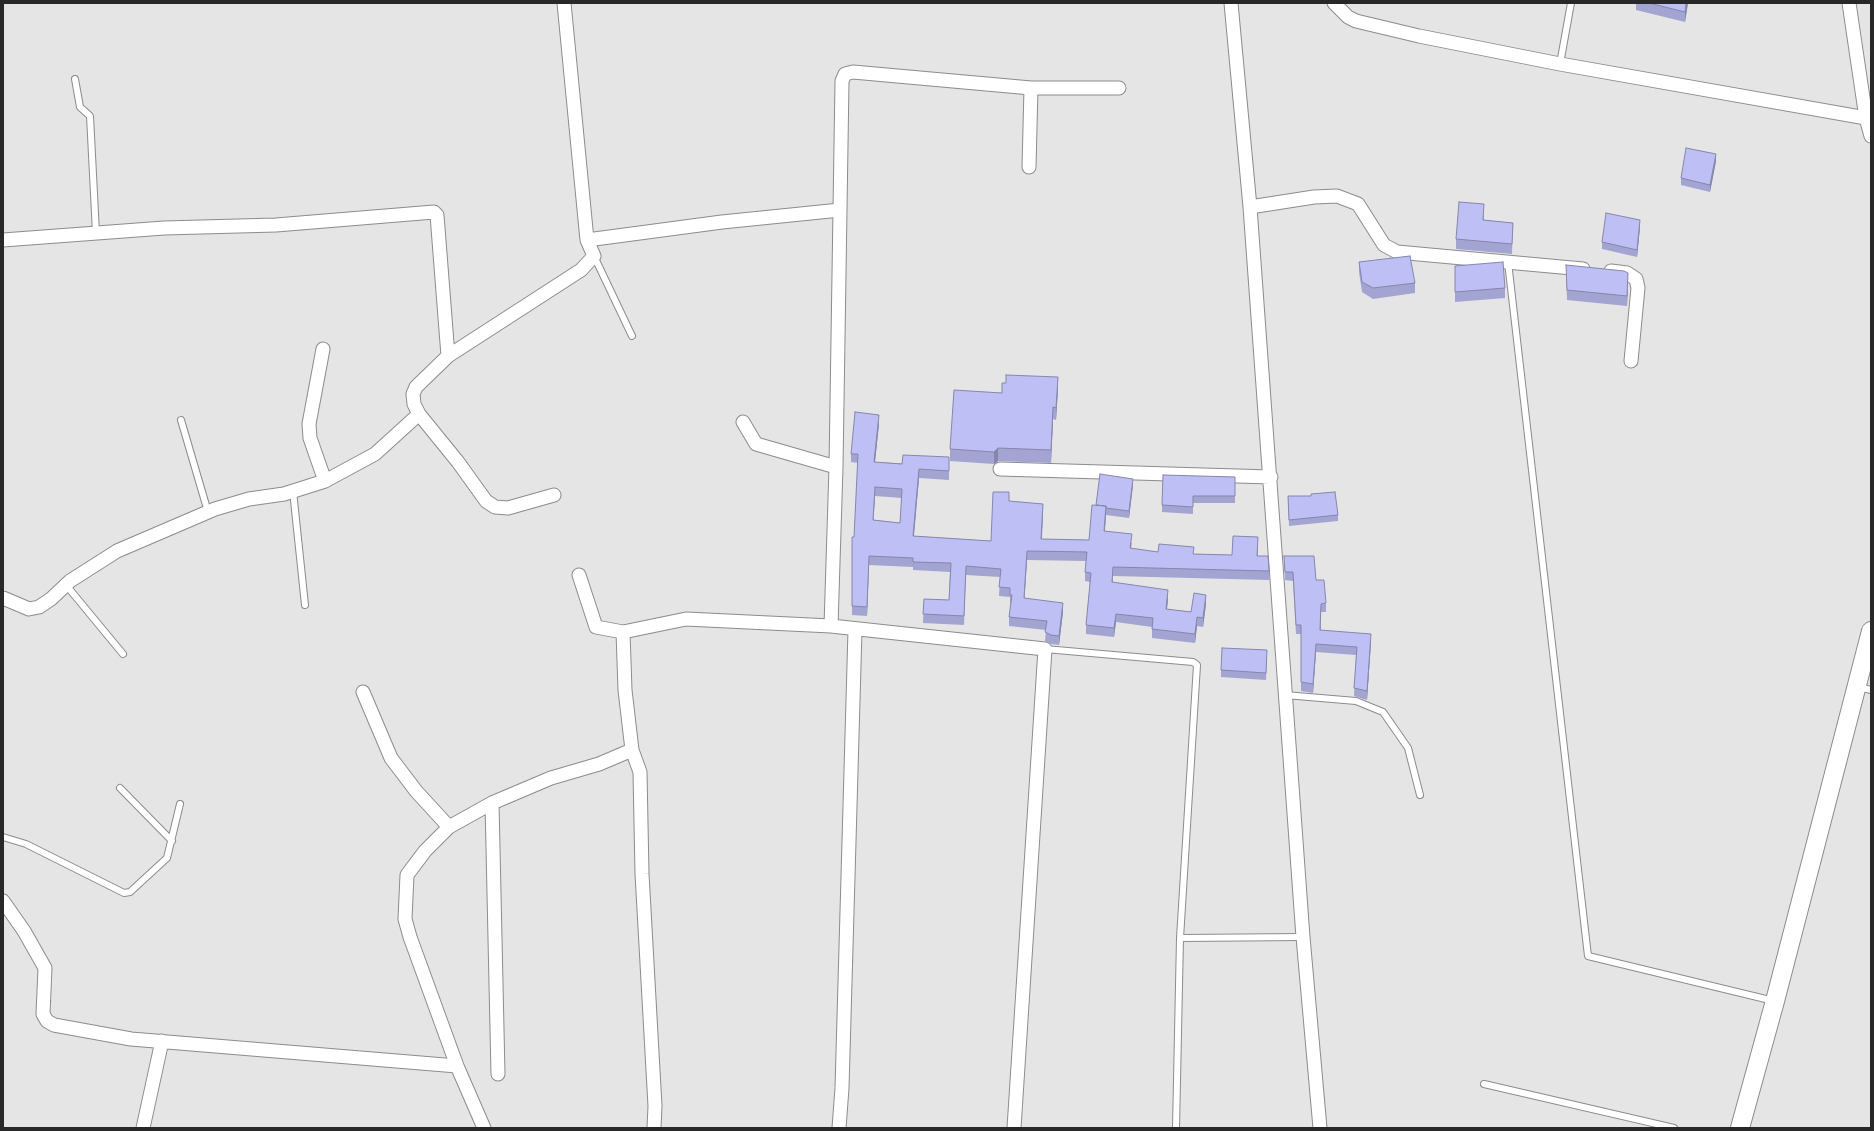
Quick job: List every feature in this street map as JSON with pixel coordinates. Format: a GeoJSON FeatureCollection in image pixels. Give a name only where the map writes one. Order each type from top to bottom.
{"type":"FeatureCollection","features":[{"type":"Feature","properties":{"kind":"street"},"geometry":{"type":"LineString","coordinates":[[554,495],[508,508],[495,507],[486,501],[458,462],[419,414],[414,404],[416,387],[448,356],[581,270],[594,256],[587,240],[564,3]]}},
{"type":"Feature","properties":{"kind":"street"},"geometry":{"type":"LineString","coordinates":[[1231,3],[1250,206],[1271,477],[1303,938],[1320,1128]]}},
{"type":"Feature","properties":{"kind":"street"},"geometry":{"type":"LineString","coordinates":[[1334,3],[1348,17],[1356,21],[1419,36],[1560,64],[1866,118]]}},
{"type":"Feature","properties":{"kind":"street"},"geometry":{"type":"LineString","coordinates":[[1849,3],[1866,118],[1871,136]]}},
{"type":"Feature","properties":{"kind":"street"},"geometry":{"type":"LineString","coordinates":[[831,626],[836,467],[842,81],[845,74],[853,72],[1031,88],[1119,88]]}},
{"type":"Feature","properties":{"kind":"street"},"geometry":{"type":"LineString","coordinates":[[1029,167],[1031,88]]}},
{"type":"Feature","properties":{"kind":"street"},"geometry":{"type":"LineString","coordinates":[[1250,206],[1314,197],[1337,196],[1358,204],[1384,246],[1396,252],[1627,273],[1636,279],[1638,288],[1631,361]]}},
{"type":"Feature","properties":{"kind":"street"},"geometry":{"type":"LineString","coordinates":[[587,240],[722,222],[840,210]]}},
{"type":"Feature","properties":{"kind":"street"},"geometry":{"type":"LineString","coordinates":[[3,240],[164,228],[276,225],[434,212],[437,215],[448,356]]}},
{"type":"Feature","properties":{"kind":"street"},"geometry":{"type":"LineString","coordinates":[[323,349],[309,424],[310,438],[325,481]]}},
{"type":"Feature","properties":{"kind":"street"},"geometry":{"type":"LineString","coordinates":[[3,598],[29,609],[39,607],[66,585],[117,551],[208,512],[249,499],[284,494],[325,481],[375,454],[419,414]]}},
{"type":"Feature","properties":{"kind":"street"},"geometry":{"type":"LineString","coordinates":[[743,422],[756,444],[836,467]]}},
{"type":"Feature","properties":{"kind":"street"},"geometry":{"type":"LineString","coordinates":[[1000,469],[1271,477]]}},
{"type":"Feature","properties":{"kind":"street"},"geometry":{"type":"LineString","coordinates":[[579,575],[596,626],[623,632],[686,620],[831,626],[855,630],[1045,649],[1014,1128]]}},
{"type":"Feature","properties":{"kind":"street"},"geometry":{"type":"LineString","coordinates":[[839,1128],[843,1072],[855,630]]}},
{"type":"Feature","properties":{"kind":"street"},"geometry":{"type":"LineString","coordinates":[[1740,1128],[1864,688],[1871,631]]}},
{"type":"Feature","properties":{"kind":"street"},"geometry":{"type":"LineString","coordinates":[[623,632],[625,690],[632,750],[640,772],[642,874],[655,1106],[654,1128]]}},
{"type":"Feature","properties":{"kind":"street"},"geometry":{"type":"LineString","coordinates":[[363,692],[391,758],[416,791],[449,827]]}},
{"type":"Feature","properties":{"kind":"street"},"geometry":{"type":"LineString","coordinates":[[484,1128],[457,1066],[410,937],[405,919],[407,875],[425,852],[449,827],[492,803],[551,778],[599,764],[632,750]]}},
{"type":"Feature","properties":{"kind":"street"},"geometry":{"type":"LineString","coordinates":[[492,803],[498,1074]]}},
{"type":"Feature","properties":{"kind":"street"},"geometry":{"type":"LineString","coordinates":[[3,901],[24,931],[45,968],[43,1004],[44,1014],[47,1021],[54,1025],[131,1039],[457,1066]]}},
{"type":"Feature","properties":{"kind":"street"},"geometry":{"type":"LineString","coordinates":[[143,1128],[162,1042]]}},
{"type":"Feature","properties":{"kind":"lane"},"geometry":{"type":"LineString","coordinates":[[1560,64],[1570,3]]}},
{"type":"Feature","properties":{"kind":"lane"},"geometry":{"type":"LineString","coordinates":[[75,79],[80,107],[90,116],[96,233]]}},
{"type":"Feature","properties":{"kind":"lane"},"geometry":{"type":"LineString","coordinates":[[594,256],[632,336]]}},
{"type":"Feature","properties":{"kind":"lane"},"geometry":{"type":"LineString","coordinates":[[1508,262],[1588,956],[1775,1001]]}},
{"type":"Feature","properties":{"kind":"lane"},"geometry":{"type":"LineString","coordinates":[[181,420],[208,512]]}},
{"type":"Feature","properties":{"kind":"lane"},"geometry":{"type":"LineString","coordinates":[[293,491],[305,604]]}},
{"type":"Feature","properties":{"kind":"lane"},"geometry":{"type":"LineString","coordinates":[[66,585],[123,654]]}},
{"type":"Feature","properties":{"kind":"lane"},"geometry":{"type":"LineString","coordinates":[[1045,649],[1193,662],[1197,665],[1180,938],[1176,1128]]}},
{"type":"Feature","properties":{"kind":"lane"},"geometry":{"type":"LineString","coordinates":[[1286,695],[1356,701],[1383,712],[1408,748],[1420,795]]}},
{"type":"Feature","properties":{"kind":"lane"},"geometry":{"type":"LineString","coordinates":[[120,788],[172,841]]}},
{"type":"Feature","properties":{"kind":"lane"},"geometry":{"type":"LineString","coordinates":[[3,837],[26,844],[124,893],[130,892],[167,858],[180,804]]}},
{"type":"Feature","properties":{"kind":"lane"},"geometry":{"type":"LineString","coordinates":[[1180,938],[1303,938]]}},
{"type":"Feature","properties":{"kind":"lane"},"geometry":{"type":"LineString","coordinates":[[1484,1084],[1674,1128]]}},
{"type":"Feature","properties":{"kind":"building"},"geometry":{"type":"Polygon","coordinates":[[[1649,3],[1686,3],[1685,12],[1649,3]]]}},
{"type":"Feature","properties":{"kind":"building"},"geometry":{"type":"Polygon","coordinates":[[[1686,148],[1716,154],[1710,185],[1681,178],[1686,148]]]}},
{"type":"Feature","properties":{"kind":"building"},"geometry":{"type":"Polygon","coordinates":[[[1459,202],[1484,204],[1483,220],[1513,223],[1512,244],[1456,239],[1459,202]]]}},
{"type":"Feature","properties":{"kind":"building"},"geometry":{"type":"Polygon","coordinates":[[[1606,213],[1640,220],[1637,250],[1602,242],[1606,213]]]}},
{"type":"Feature","properties":{"kind":"building"},"geometry":{"type":"Polygon","coordinates":[[[1410,256],[1415,283],[1373,288],[1362,282],[1359,262],[1410,256]]]}},
{"type":"Feature","properties":{"kind":"building"},"geometry":{"type":"Polygon","coordinates":[[[1503,262],[1505,288],[1455,292],[1455,266],[1503,262]]]}},
{"type":"Feature","properties":{"kind":"building"},"geometry":{"type":"Polygon","coordinates":[[[1566,265],[1624,271],[1628,273],[1627,296],[1567,290],[1566,265]]]}},
{"type":"Feature","properties":{"kind":"building"},"geometry":{"type":"Polygon","coordinates":[[[1006,375],[1058,377],[1056,408],[1053,407],[1051,450],[998,448],[994,452],[950,449],[954,390],[1002,393],[1002,383],[1006,383],[1006,375]]]}},
{"type":"Feature","properties":{"kind":"building"},"geometry":{"type":"Polygon","coordinates":[[[855,412],[879,415],[874,462],[902,464],[903,455],[949,457],[949,471],[919,469],[913,536],[991,541],[993,492],[1009,492],[1009,501],[1043,504],[1041,539],[1089,540],[1092,505],[1106,506],[1104,531],[1132,534],[1130,548],[1158,552],[1159,544],[1194,547],[1193,554],[1232,555],[1233,536],[1258,537],[1257,556],[1268,556],[1269,571],[1113,567],[1112,582],[1168,590],[1166,609],[1191,612],[1194,593],[1206,595],[1203,618],[1197,617],[1195,634],[1152,629],[1153,618],[1116,614],[1114,628],[1086,625],[1091,573],[1085,572],[1087,552],[1027,551],[1024,598],[1063,603],[1059,636],[1051,635],[1045,632],[1047,621],[1009,617],[1012,595],[1010,595],[1010,588],[999,587],[1001,569],[966,566],[964,616],[923,614],[924,599],[949,600],[951,563],[913,562],[913,558],[869,556],[867,607],[852,606],[852,537],[854,537],[858,454],[851,454],[855,412]],[[875,487],[873,520],[900,523],[902,489],[875,487]]]}},
{"type":"Feature","properties":{"kind":"building"},"geometry":{"type":"Polygon","coordinates":[[[1100,474],[1133,479],[1129,511],[1096,505],[1100,474]]]}},
{"type":"Feature","properties":{"kind":"building"},"geometry":{"type":"Polygon","coordinates":[[[1163,475],[1235,477],[1235,496],[1193,496],[1193,507],[1162,505],[1163,475]]]}},
{"type":"Feature","properties":{"kind":"building"},"geometry":{"type":"Polygon","coordinates":[[[1335,492],[1338,515],[1289,520],[1288,496],[1311,496],[1311,494],[1335,492]]]}},
{"type":"Feature","properties":{"kind":"building"},"geometry":{"type":"Polygon","coordinates":[[[1284,556],[1314,556],[1316,580],[1324,580],[1326,603],[1321,604],[1320,630],[1371,634],[1367,691],[1354,688],[1357,647],[1316,644],[1313,684],[1301,682],[1301,625],[1296,625],[1293,572],[1285,572],[1284,556]]]}},
{"type":"Feature","properties":{"kind":"building"},"geometry":{"type":"Polygon","coordinates":[[[1222,648],[1267,650],[1266,673],[1221,670],[1222,648]]]}}]}
